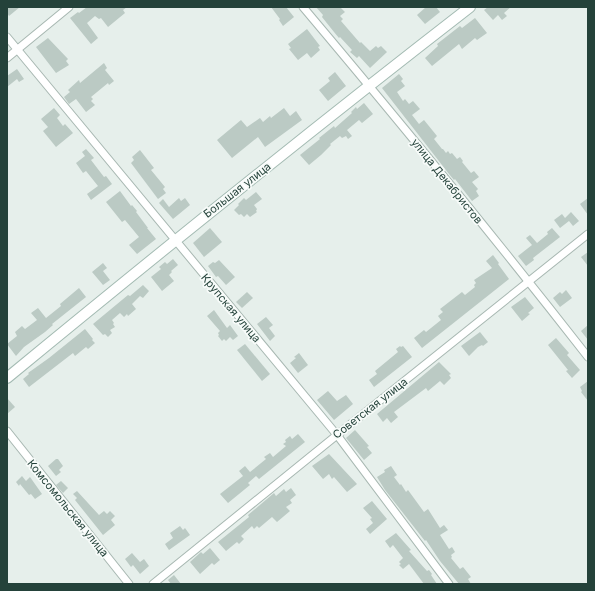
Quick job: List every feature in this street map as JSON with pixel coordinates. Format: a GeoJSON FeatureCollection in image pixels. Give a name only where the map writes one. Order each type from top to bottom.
{"type":"FeatureCollection","features":[{"type":"Feature","properties":{"kind":"street"},"geometry":{"type":"LineString","coordinates":[[7,58],[69,7]]}},
{"type":"Feature","properties":{"kind":"street","name":"улица Декабристов"},"geometry":{"type":"LineString","coordinates":[[303,7],[369,85],[588,357]]}},
{"type":"Feature","properties":{"kind":"street","name":"Большая улица"},"geometry":{"type":"LineString","coordinates":[[7,378],[174,240],[470,7]]}},
{"type":"Feature","properties":{"kind":"street","name":"Крупская улица"},"geometry":{"type":"LineString","coordinates":[[7,37],[337,435],[449,584]]}},
{"type":"Feature","properties":{"kind":"street","name":"Советская улица"},"geometry":{"type":"LineString","coordinates":[[154,584],[588,234]]}},
{"type":"Feature","properties":{"kind":"street","name":"Комсомольская улица"},"geometry":{"type":"LineString","coordinates":[[7,431],[130,584]]}},
{"type":"Feature","properties":{"kind":"building"},"geometry":{"type":"Polygon","coordinates":[[[7,7],[20,7],[9,16],[7,13],[7,7]]]}},
{"type":"Feature","properties":{"kind":"building"},"geometry":{"type":"Polygon","coordinates":[[[87,7],[127,7],[123,10],[125,13],[108,27],[101,18],[99,19],[95,16],[87,23],[98,38],[91,44],[70,18],[87,7]]]}},
{"type":"Feature","properties":{"kind":"building"},"geometry":{"type":"Polygon","coordinates":[[[271,7],[286,7],[294,17],[283,26],[279,20],[280,19],[271,7]]]}},
{"type":"Feature","properties":{"kind":"building"},"geometry":{"type":"Polygon","coordinates":[[[316,7],[340,7],[345,12],[340,16],[343,19],[341,21],[360,43],[361,42],[370,51],[376,46],[378,48],[381,46],[387,52],[370,68],[359,56],[357,58],[350,52],[352,50],[340,37],[339,38],[316,7]]]}},
{"type":"Feature","properties":{"kind":"building"},"geometry":{"type":"Polygon","coordinates":[[[426,7],[436,7],[440,12],[425,24],[417,15],[426,7]]]}},
{"type":"Feature","properties":{"kind":"building"},"geometry":{"type":"Polygon","coordinates":[[[488,7],[511,7],[504,13],[507,16],[502,20],[498,15],[493,20],[484,10],[488,7]]]}},
{"type":"Feature","properties":{"kind":"building"},"geometry":{"type":"Polygon","coordinates":[[[475,18],[487,33],[477,40],[475,38],[462,49],[459,44],[432,66],[425,58],[438,46],[437,44],[460,26],[462,28],[475,18]]]}},
{"type":"Feature","properties":{"kind":"building"},"geometry":{"type":"Polygon","coordinates":[[[307,29],[320,46],[318,47],[320,50],[311,58],[307,53],[298,60],[289,49],[291,48],[288,44],[307,29]]]}},
{"type":"Feature","properties":{"kind":"building"},"geometry":{"type":"Polygon","coordinates":[[[48,38],[68,59],[66,61],[69,65],[56,73],[36,47],[48,38]]]}},
{"type":"Feature","properties":{"kind":"building"},"geometry":{"type":"Polygon","coordinates":[[[104,63],[107,68],[105,70],[114,81],[109,85],[108,83],[91,97],[93,99],[91,101],[95,105],[86,112],[76,99],[69,104],[64,97],[70,92],[68,90],[79,80],[80,83],[104,63]]]}},
{"type":"Feature","properties":{"kind":"building"},"geometry":{"type":"Polygon","coordinates":[[[17,69],[24,79],[19,82],[17,79],[7,87],[7,76],[17,69]]]}},
{"type":"Feature","properties":{"kind":"building"},"geometry":{"type":"Polygon","coordinates":[[[335,72],[346,86],[328,101],[319,90],[330,81],[328,78],[335,72]]]}},
{"type":"Feature","properties":{"kind":"building"},"geometry":{"type":"Polygon","coordinates":[[[399,74],[403,79],[401,81],[405,86],[397,92],[403,101],[405,99],[409,104],[413,101],[420,109],[412,115],[419,124],[424,120],[437,136],[434,139],[446,153],[448,151],[450,154],[452,153],[457,159],[460,157],[471,173],[474,171],[479,177],[472,182],[478,189],[476,191],[479,196],[472,201],[382,88],[399,74]]]}},
{"type":"Feature","properties":{"kind":"building"},"geometry":{"type":"Polygon","coordinates":[[[364,103],[373,114],[362,123],[359,120],[347,130],[352,136],[348,139],[346,136],[342,138],[340,136],[309,165],[300,155],[334,126],[335,128],[352,113],[351,112],[356,107],[357,109],[364,103]]]}},
{"type":"Feature","properties":{"kind":"building"},"geometry":{"type":"Polygon","coordinates":[[[54,108],[60,115],[57,118],[63,126],[65,124],[73,133],[56,147],[43,131],[48,127],[41,119],[54,108]]]}},
{"type":"Feature","properties":{"kind":"building"},"geometry":{"type":"Polygon","coordinates":[[[284,108],[290,116],[296,111],[302,120],[265,147],[258,137],[232,158],[217,140],[241,120],[247,127],[260,118],[263,122],[270,116],[271,118],[284,108]]]}},
{"type":"Feature","properties":{"kind":"building"},"geometry":{"type":"Polygon","coordinates":[[[86,149],[94,158],[91,160],[104,177],[106,176],[112,184],[91,200],[87,194],[98,186],[86,171],[83,173],[76,163],[85,156],[82,152],[86,149]]]}},
{"type":"Feature","properties":{"kind":"building"},"geometry":{"type":"Polygon","coordinates":[[[140,150],[154,168],[151,170],[165,187],[163,189],[166,193],[158,199],[131,163],[134,160],[132,157],[140,150]]]}},
{"type":"Feature","properties":{"kind":"building"},"geometry":{"type":"Polygon","coordinates":[[[120,191],[131,206],[132,205],[137,211],[136,212],[156,239],[137,254],[129,245],[139,237],[125,220],[122,222],[106,202],[120,191]]]}},
{"type":"Feature","properties":{"kind":"building"},"geometry":{"type":"Polygon","coordinates":[[[256,192],[262,199],[254,205],[257,212],[250,217],[247,214],[244,217],[241,214],[239,215],[234,210],[239,205],[238,204],[244,198],[246,200],[256,192]]]}},
{"type":"Feature","properties":{"kind":"building"},"geometry":{"type":"Polygon","coordinates":[[[179,198],[181,201],[185,198],[190,205],[173,219],[159,203],[163,199],[169,207],[179,198]]]}},
{"type":"Feature","properties":{"kind":"building"},"geometry":{"type":"Polygon","coordinates":[[[588,198],[588,215],[580,204],[588,198]]]}},
{"type":"Feature","properties":{"kind":"building"},"geometry":{"type":"Polygon","coordinates":[[[571,212],[579,221],[573,226],[569,221],[560,228],[554,220],[562,214],[565,218],[571,212]]]}},
{"type":"Feature","properties":{"kind":"building"},"geometry":{"type":"Polygon","coordinates":[[[210,228],[222,242],[204,257],[193,243],[210,228]]]}},
{"type":"Feature","properties":{"kind":"building"},"geometry":{"type":"Polygon","coordinates":[[[552,228],[560,237],[533,258],[534,260],[526,266],[518,256],[532,245],[526,238],[530,235],[537,243],[548,234],[547,232],[552,228]]]}},
{"type":"Feature","properties":{"kind":"building"},"geometry":{"type":"Polygon","coordinates":[[[588,252],[588,266],[581,257],[588,252]]]}},
{"type":"Feature","properties":{"kind":"building"},"geometry":{"type":"Polygon","coordinates":[[[493,255],[509,279],[422,348],[414,338],[424,330],[426,332],[441,320],[438,316],[443,312],[440,309],[462,292],[465,295],[475,287],[474,285],[476,283],[474,280],[492,268],[486,261],[493,255]]]}},
{"type":"Feature","properties":{"kind":"building"},"geometry":{"type":"Polygon","coordinates":[[[173,259],[178,265],[169,275],[174,281],[162,291],[151,277],[161,269],[159,267],[165,262],[167,264],[173,259]]]}},
{"type":"Feature","properties":{"kind":"building"},"geometry":{"type":"Polygon","coordinates":[[[219,260],[235,277],[226,285],[218,276],[216,277],[208,266],[219,260]]]}},
{"type":"Feature","properties":{"kind":"building"},"geometry":{"type":"Polygon","coordinates":[[[103,263],[107,268],[103,271],[110,280],[103,285],[92,272],[103,263]]]}},
{"type":"Feature","properties":{"kind":"building"},"geometry":{"type":"Polygon","coordinates":[[[143,285],[149,291],[143,298],[140,296],[132,304],[136,309],[128,316],[127,314],[124,317],[120,313],[112,320],[115,327],[110,330],[112,333],[108,337],[105,334],[103,335],[93,324],[128,295],[130,296],[143,285]]]}},
{"type":"Feature","properties":{"kind":"building"},"geometry":{"type":"Polygon","coordinates":[[[79,288],[86,297],[52,324],[53,325],[45,332],[24,347],[16,356],[7,344],[17,336],[15,332],[22,326],[25,329],[37,320],[31,313],[38,308],[46,318],[61,306],[60,304],[79,288]]]}},
{"type":"Feature","properties":{"kind":"building"},"geometry":{"type":"Polygon","coordinates":[[[566,290],[572,298],[560,307],[553,298],[560,292],[562,294],[566,290]]]}},
{"type":"Feature","properties":{"kind":"building"},"geometry":{"type":"Polygon","coordinates":[[[247,292],[253,298],[242,308],[236,302],[247,292]]]}},
{"type":"Feature","properties":{"kind":"building"},"geometry":{"type":"Polygon","coordinates":[[[525,297],[534,308],[522,321],[511,307],[525,297]]]}},
{"type":"Feature","properties":{"kind":"building"},"geometry":{"type":"Polygon","coordinates":[[[214,310],[227,328],[230,325],[238,336],[233,340],[230,337],[226,341],[224,339],[222,341],[218,336],[220,331],[207,316],[214,310]]]}},
{"type":"Feature","properties":{"kind":"building"},"geometry":{"type":"Polygon","coordinates":[[[266,317],[273,325],[269,328],[275,336],[270,341],[257,324],[266,317]]]}},
{"type":"Feature","properties":{"kind":"building"},"geometry":{"type":"Polygon","coordinates":[[[588,325],[588,340],[581,331],[588,325]]]}},
{"type":"Feature","properties":{"kind":"building"},"geometry":{"type":"Polygon","coordinates":[[[85,329],[95,343],[88,349],[86,347],[75,356],[73,353],[29,387],[23,379],[29,374],[28,373],[85,329]]]}},
{"type":"Feature","properties":{"kind":"building"},"geometry":{"type":"Polygon","coordinates":[[[480,332],[488,342],[483,346],[478,347],[469,356],[461,346],[480,332]]]}},
{"type":"Feature","properties":{"kind":"building"},"geometry":{"type":"Polygon","coordinates":[[[556,338],[569,353],[567,355],[580,370],[572,378],[566,371],[568,370],[548,345],[556,338]]]}},
{"type":"Feature","properties":{"kind":"building"},"geometry":{"type":"Polygon","coordinates":[[[245,344],[270,374],[262,381],[237,350],[245,344]]]}},
{"type":"Feature","properties":{"kind":"building"},"geometry":{"type":"Polygon","coordinates":[[[403,346],[412,357],[374,387],[369,380],[377,374],[375,371],[398,352],[396,349],[403,346]]]}},
{"type":"Feature","properties":{"kind":"building"},"geometry":{"type":"Polygon","coordinates":[[[299,353],[308,365],[298,373],[290,363],[299,353]]]}},
{"type":"Feature","properties":{"kind":"building"},"geometry":{"type":"Polygon","coordinates":[[[439,362],[451,374],[449,375],[451,378],[444,385],[440,381],[428,391],[426,388],[394,412],[398,417],[391,423],[387,418],[383,422],[377,414],[439,362]]]}},
{"type":"Feature","properties":{"kind":"building"},"geometry":{"type":"Polygon","coordinates":[[[588,381],[588,401],[581,392],[580,387],[588,381]]]}},
{"type":"Feature","properties":{"kind":"building"},"geometry":{"type":"Polygon","coordinates":[[[328,391],[337,401],[346,395],[353,404],[334,420],[317,400],[328,391]]]}},
{"type":"Feature","properties":{"kind":"building"},"geometry":{"type":"Polygon","coordinates":[[[7,398],[15,407],[7,414],[7,398]]]}},
{"type":"Feature","properties":{"kind":"building"},"geometry":{"type":"Polygon","coordinates":[[[355,430],[369,446],[367,447],[372,453],[364,460],[346,438],[355,430]]]}},
{"type":"Feature","properties":{"kind":"building"},"geometry":{"type":"Polygon","coordinates":[[[298,434],[305,442],[259,479],[256,476],[248,483],[250,485],[228,503],[220,494],[243,476],[239,471],[245,466],[250,472],[266,459],[264,457],[270,453],[273,457],[286,446],[283,444],[290,436],[292,439],[298,434]]]}},
{"type":"Feature","properties":{"kind":"building"},"geometry":{"type":"Polygon","coordinates":[[[329,454],[357,484],[347,492],[334,477],[332,479],[329,474],[323,479],[312,466],[329,454]]]}},
{"type":"Feature","properties":{"kind":"building"},"geometry":{"type":"Polygon","coordinates":[[[58,459],[63,466],[59,470],[61,472],[56,476],[48,466],[58,459]]]}},
{"type":"Feature","properties":{"kind":"building"},"geometry":{"type":"Polygon","coordinates":[[[391,466],[397,475],[394,477],[406,492],[408,490],[424,512],[428,509],[440,528],[444,525],[448,530],[440,535],[449,549],[452,547],[455,552],[451,555],[451,558],[460,569],[463,567],[471,577],[468,579],[471,584],[459,584],[440,561],[426,540],[425,541],[385,490],[377,477],[391,466]]]}},
{"type":"Feature","properties":{"kind":"building"},"geometry":{"type":"Polygon","coordinates":[[[22,476],[26,481],[30,477],[42,494],[35,499],[31,494],[29,495],[20,484],[19,486],[16,482],[22,476]]]}},
{"type":"Feature","properties":{"kind":"building"},"geometry":{"type":"Polygon","coordinates":[[[61,481],[68,488],[63,493],[56,485],[61,481]]]}},
{"type":"Feature","properties":{"kind":"building"},"geometry":{"type":"Polygon","coordinates":[[[291,488],[296,495],[290,500],[292,503],[286,507],[290,511],[277,522],[272,517],[259,528],[257,526],[254,529],[252,526],[241,536],[244,539],[239,544],[237,542],[226,551],[218,542],[249,517],[248,515],[274,493],[276,496],[284,489],[286,492],[291,488]]]}},
{"type":"Feature","properties":{"kind":"building"},"geometry":{"type":"Polygon","coordinates":[[[77,491],[99,515],[104,511],[107,514],[110,511],[115,516],[111,520],[115,525],[103,535],[75,500],[77,498],[73,494],[77,491]]]}},
{"type":"Feature","properties":{"kind":"building"},"geometry":{"type":"Polygon","coordinates":[[[372,501],[387,519],[370,534],[366,529],[373,523],[370,519],[372,518],[363,508],[372,501]]]}},
{"type":"Feature","properties":{"kind":"building"},"geometry":{"type":"Polygon","coordinates":[[[180,526],[183,530],[185,528],[190,535],[169,550],[165,544],[173,538],[170,533],[180,526]]]}},
{"type":"Feature","properties":{"kind":"building"},"geometry":{"type":"Polygon","coordinates":[[[396,533],[411,550],[409,551],[427,571],[429,570],[437,584],[424,584],[409,564],[403,569],[399,565],[401,564],[399,562],[403,558],[393,545],[390,548],[385,541],[396,533]]]}},
{"type":"Feature","properties":{"kind":"building"},"geometry":{"type":"Polygon","coordinates":[[[210,548],[220,560],[214,565],[212,563],[200,574],[190,562],[201,552],[203,554],[210,548]]]}},
{"type":"Feature","properties":{"kind":"building"},"geometry":{"type":"Polygon","coordinates":[[[132,553],[140,562],[144,559],[149,566],[140,574],[133,565],[131,567],[125,559],[132,553]]]}},
{"type":"Feature","properties":{"kind":"building"},"geometry":{"type":"Polygon","coordinates":[[[174,575],[181,584],[171,584],[168,580],[174,575]]]}}]}
